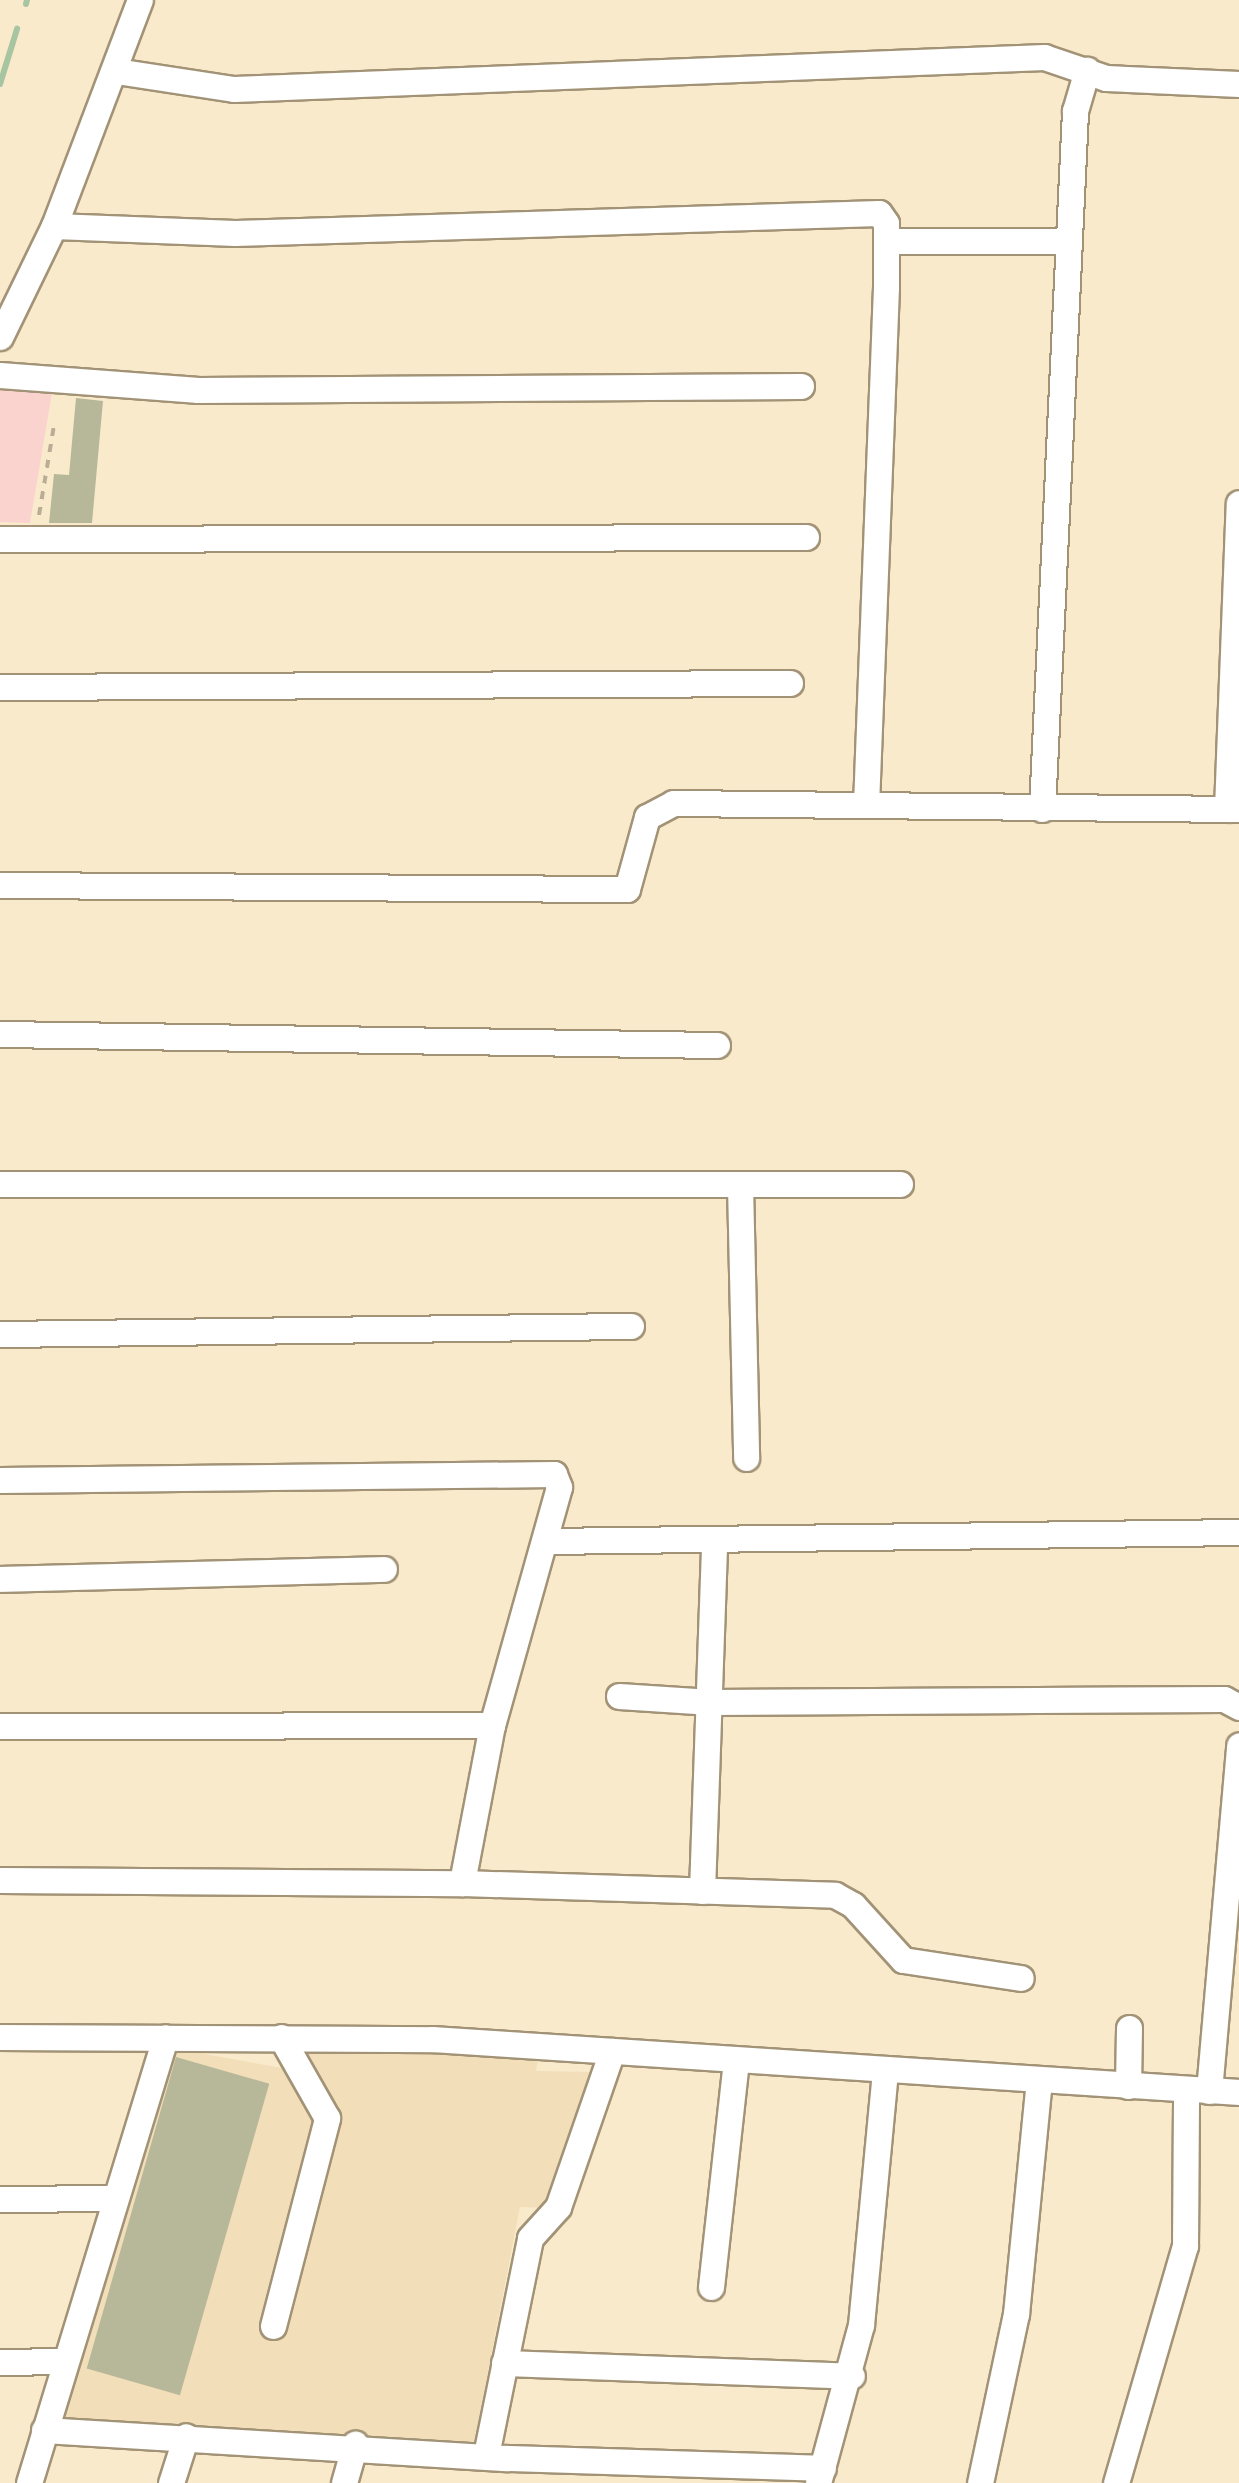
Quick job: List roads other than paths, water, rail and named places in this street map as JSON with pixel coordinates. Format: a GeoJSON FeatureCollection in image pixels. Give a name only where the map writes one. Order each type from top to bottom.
{"type":"FeatureCollection","features":[{"type":"Feature","properties":{"kind":"street"},"geometry":{"type":"LineString","coordinates":[[0,337],[54,226],[140,0]]}},
{"type":"Feature","properties":{"kind":"street"},"geometry":{"type":"LineString","coordinates":[[116,71],[234,89],[1044,56],[1128,80],[1239,84]]}},
{"type":"Feature","properties":{"kind":"street"},"geometry":{"type":"LineString","coordinates":[[1042,808],[1076,110],[1086,70]]}},
{"type":"Feature","properties":{"kind":"street"},"geometry":{"type":"LineString","coordinates":[[54,226],[235,233],[879,214],[886,241],[866,804]]}},
{"type":"Feature","properties":{"kind":"street"},"geometry":{"type":"LineString","coordinates":[[886,241],[1069,242]]}},
{"type":"Feature","properties":{"kind":"street"},"geometry":{"type":"LineString","coordinates":[[0,375],[198,390],[801,386]]}},
{"type":"Feature","properties":{"kind":"street"},"geometry":{"type":"LineString","coordinates":[[0,885],[626,889],[647,816],[656,807],[866,804],[1233,808],[1239,503]]}},
{"type":"Feature","properties":{"kind":"street"},"geometry":{"type":"LineString","coordinates":[[0,539],[806,537]]}},
{"type":"Feature","properties":{"kind":"street"},"geometry":{"type":"LineString","coordinates":[[0,687],[790,683]]}},
{"type":"Feature","properties":{"kind":"street"},"geometry":{"type":"LineString","coordinates":[[0,1034],[717,1045]]}},
{"type":"Feature","properties":{"kind":"street"},"geometry":{"type":"LineString","coordinates":[[0,1184],[900,1184]]}},
{"type":"Feature","properties":{"kind":"street"},"geometry":{"type":"LineString","coordinates":[[740,1185],[746,1458]]}},
{"type":"Feature","properties":{"kind":"street"},"geometry":{"type":"LineString","coordinates":[[0,1334],[631,1326]]}},
{"type":"Feature","properties":{"kind":"street"},"geometry":{"type":"LineString","coordinates":[[0,1480],[554,1474],[559,1487],[492,1725],[462,1883]]}},
{"type":"Feature","properties":{"kind":"street"},"geometry":{"type":"LineString","coordinates":[[545,1541],[1239,1532]]}},
{"type":"Feature","properties":{"kind":"street"},"geometry":{"type":"LineString","coordinates":[[702,1891],[714,1541]]}},
{"type":"Feature","properties":{"kind":"street"},"geometry":{"type":"LineString","coordinates":[[0,1579],[384,1570]]}},
{"type":"Feature","properties":{"kind":"street"},"geometry":{"type":"LineString","coordinates":[[619,1696],[710,1702],[1224,1698],[1239,1707]]}},
{"type":"Feature","properties":{"kind":"street"},"geometry":{"type":"LineString","coordinates":[[0,1726],[492,1725]]}},
{"type":"Feature","properties":{"kind":"street"},"geometry":{"type":"LineString","coordinates":[[1116,2483],[1185,2246],[1198,2091],[1239,1745]]}},
{"type":"Feature","properties":{"kind":"street"},"geometry":{"type":"LineString","coordinates":[[0,1880],[462,1883],[836,1896],[853,1905],[903,1960],[1021,1978]]}},
{"type":"Feature","properties":{"kind":"street"},"geometry":{"type":"LineString","coordinates":[[1128,2086],[1129,2028]]}},
{"type":"Feature","properties":{"kind":"street"},"geometry":{"type":"LineString","coordinates":[[29,2483],[164,2036]]}},
{"type":"Feature","properties":{"kind":"street"},"geometry":{"type":"LineString","coordinates":[[0,2037],[281,2037],[612,2051],[1239,2092]]}},
{"type":"Feature","properties":{"kind":"street"},"geometry":{"type":"LineString","coordinates":[[272,2326],[328,2118],[281,2037]]}},
{"type":"Feature","properties":{"kind":"street"},"geometry":{"type":"LineString","coordinates":[[497,2465],[504,2364],[530,2238],[558,2206],[612,2051]]}},
{"type":"Feature","properties":{"kind":"street"},"geometry":{"type":"LineString","coordinates":[[712,2286],[736,2060]]}},
{"type":"Feature","properties":{"kind":"street"},"geometry":{"type":"LineString","coordinates":[[44,2430],[356,2444],[497,2465],[821,2476],[852,2376],[886,2071]]}},
{"type":"Feature","properties":{"kind":"street"},"geometry":{"type":"LineString","coordinates":[[980,2483],[1016,2314],[1039,2080]]}},
{"type":"Feature","properties":{"kind":"street"},"geometry":{"type":"LineString","coordinates":[[0,2200],[112,2198]]}},
{"type":"Feature","properties":{"kind":"street"},"geometry":{"type":"LineString","coordinates":[[0,2362],[65,2361]]}},
{"type":"Feature","properties":{"kind":"street"},"geometry":{"type":"LineString","coordinates":[[504,2364],[852,2376]]}},
{"type":"Feature","properties":{"kind":"street"},"geometry":{"type":"LineString","coordinates":[[171,2483],[186,2436]]}},
{"type":"Feature","properties":{"kind":"street"},"geometry":{"type":"LineString","coordinates":[[344,2483],[356,2444]]}},
{"type":"Feature","properties":{"kind":"waterway"},"geometry":{"type":"LineString","coordinates":[[26,4],[27,0]]}},
{"type":"Feature","properties":{"kind":"waterway"},"geometry":{"type":"LineString","coordinates":[[0,84],[17,29]]}}]}
